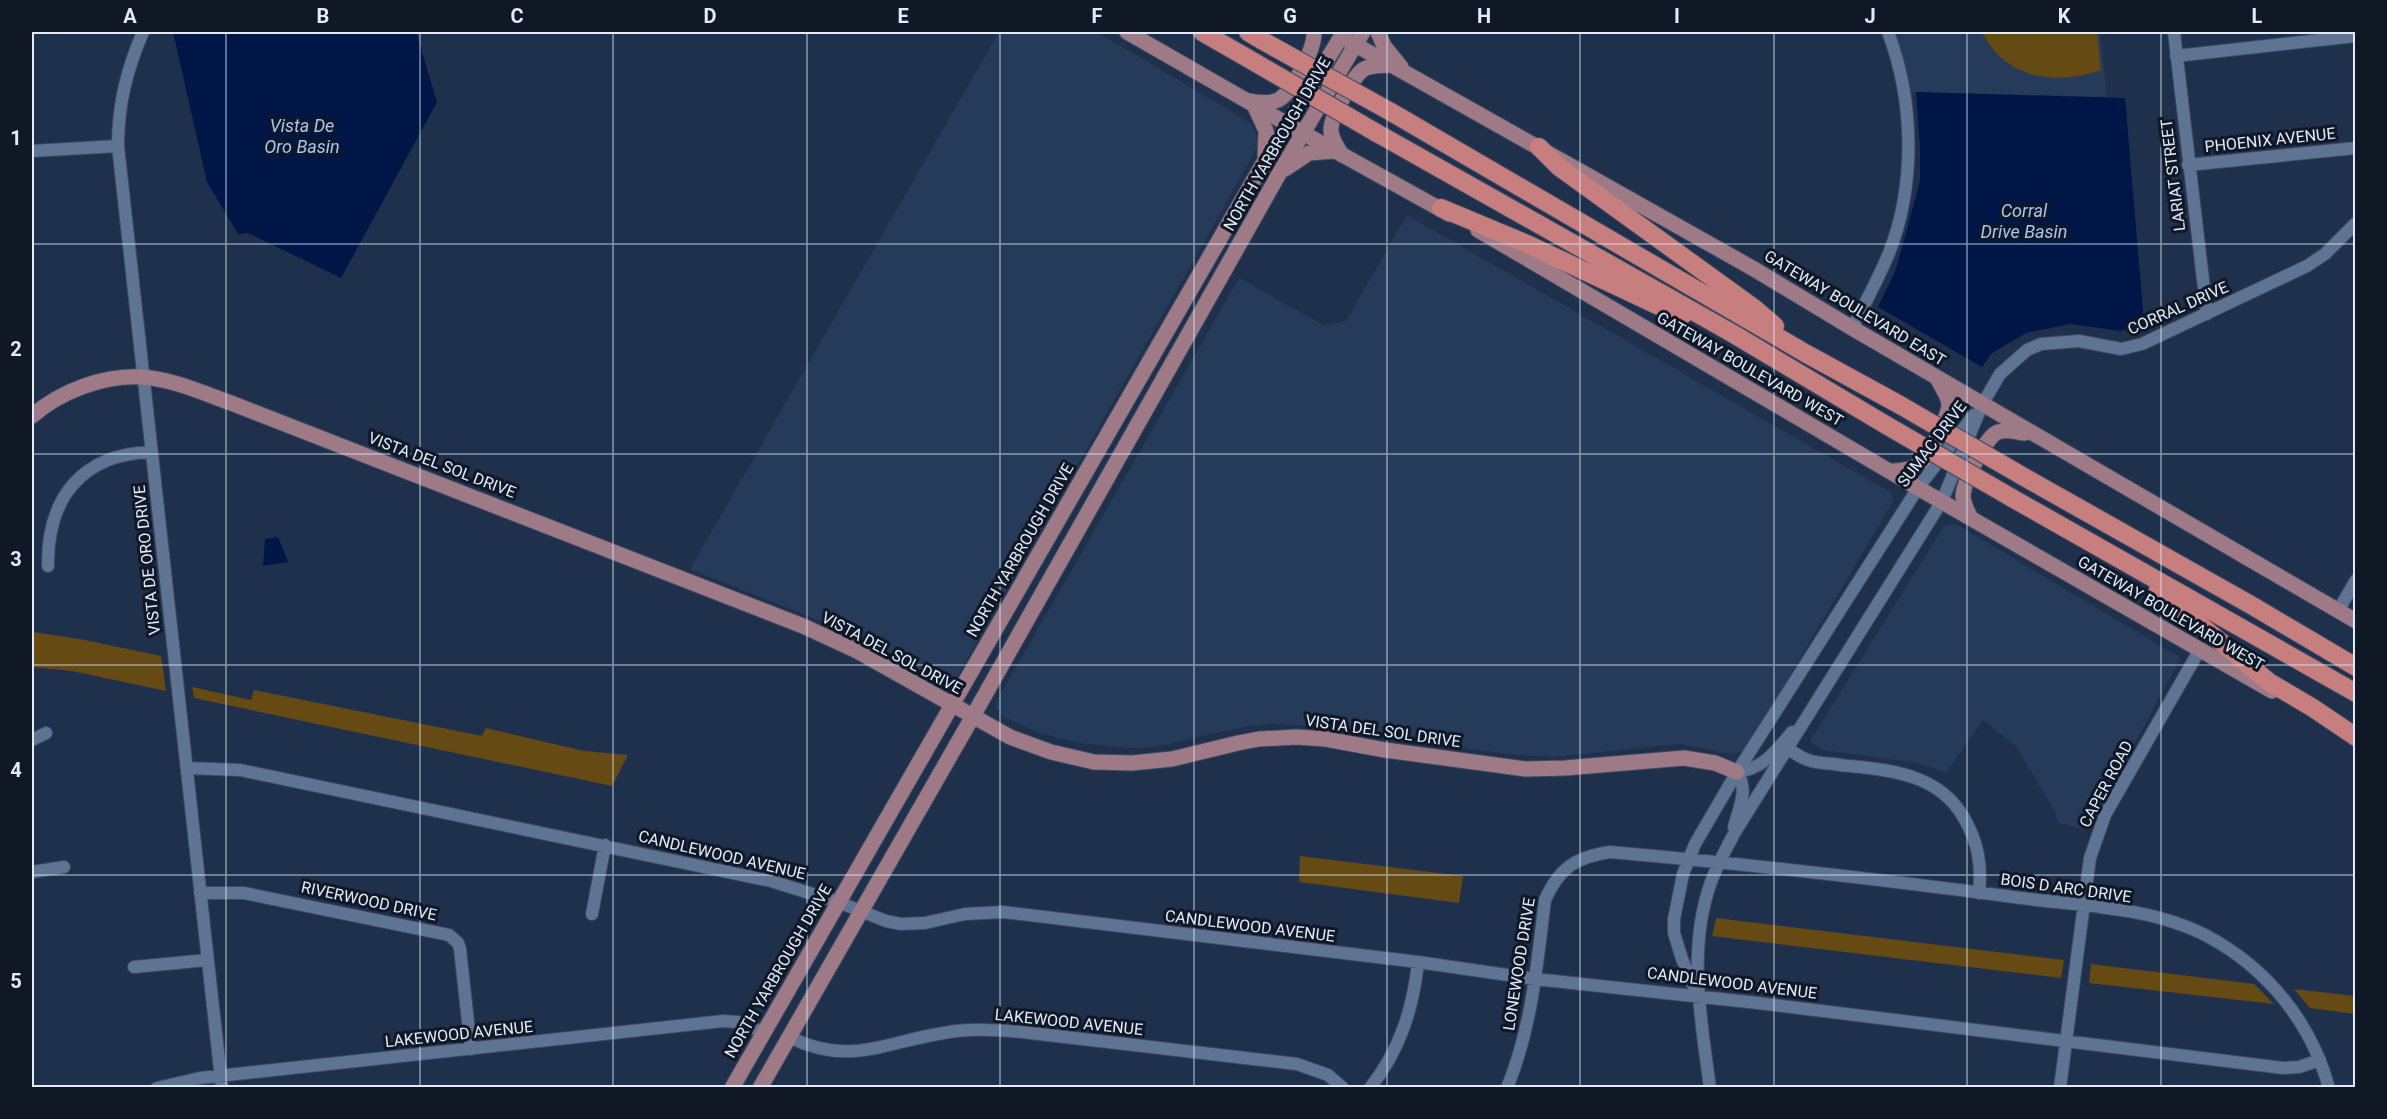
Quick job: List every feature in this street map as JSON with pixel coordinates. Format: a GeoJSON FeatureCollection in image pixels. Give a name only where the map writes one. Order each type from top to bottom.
{"type":"FeatureCollection","features":[{"type":"Feature","properties":{"kind":"highway"},"geometry":{"type":"LineString","coordinates":[[1202,32],[1730,332],[2012,498],[2355,693]]}},
{"type":"Feature","properties":{"kind":"highway"},"geometry":{"type":"LineString","coordinates":[[1256,36],[1805,353],[2251,605],[2355,668]]}},
{"type":"Feature","properties":{"kind":"highway"},"geometry":{"type":"LineString","coordinates":[[1539,147],[1559,167],[1754,308],[1805,353]]}},
{"type":"Feature","properties":{"kind":"highway"},"geometry":{"type":"LineString","coordinates":[[1441,208],[1527,244],[1659,306],[1730,332]]}},
{"type":"Feature","properties":{"kind":"highway"},"geometry":{"type":"LineString","coordinates":[[2117,556],[2269,682],[2313,708],[2355,737]]}},
{"type":"Feature","properties":{"kind":"highway"},"geometry":{"type":"LineString","coordinates":[[2251,605],[2355,653]]}},
{"type":"Feature","properties":{"kind":"main road","name":"GATEWAY BOULEVARD WEST"},"geometry":{"type":"LineString","coordinates":[[1127,32],[1303,133],[1441,208],[2199,651],[2355,737]]}},
{"type":"Feature","properties":{"kind":"main road"},"geometry":{"type":"LineString","coordinates":[[1250,103],[1277,100],[1286,94],[1311,52],[1314,32]]}},
{"type":"Feature","properties":{"kind":"main road"},"geometry":{"type":"LineString","coordinates":[[1378,32],[1398,68]]}},
{"type":"Feature","properties":{"kind":"main road","name":"GATEWAY BOULEVARD EAST"},"geometry":{"type":"LineString","coordinates":[[1339,33],[1359,38],[1398,68],[1754,268],[2034,435],[2355,621]]}},
{"type":"Feature","properties":{"kind":"main road","name":"NORTH YARBROUGH DRIVE"},"geometry":{"type":"LineString","coordinates":[[732,1088],[1339,33]]}},
{"type":"Feature","properties":{"kind":"main road","name":"NORTH YARBROUGH DRIVE"},"geometry":{"type":"LineString","coordinates":[[760,1088],[1280,172],[1359,38]]}},
{"type":"Feature","properties":{"kind":"main road"},"geometry":{"type":"LineString","coordinates":[[1280,172],[1309,153],[1339,153],[1330,128],[1356,76],[1364,69],[1398,68]]}},
{"type":"Feature","properties":{"kind":"main road"},"geometry":{"type":"LineString","coordinates":[[1250,103],[1263,120],[1267,132],[1264,162]]}},
{"type":"Feature","properties":{"kind":"main road","name":"VISTA DEL SOL DRIVE"},"geometry":{"type":"LineString","coordinates":[[32,416],[57,398],[86,385],[118,378],[143,377],[177,384],[802,626],[857,651],[1010,737],[1073,758],[1115,764],[1172,759],[1249,741],[1297,737],[1325,739],[1385,750],[1526,769],[1557,769],[1684,758],[1714,763],[1737,772]]}},
{"type":"Feature","properties":{"kind":"main road"},"geometry":{"type":"LineString","coordinates":[[1889,471],[1904,471],[1916,467],[1928,457],[1947,416],[1949,405],[1937,378]]}},
{"type":"Feature","properties":{"kind":"main road"},"geometry":{"type":"LineString","coordinates":[[1134,388],[1153,398]]}},
{"type":"Feature","properties":{"kind":"main road"},"geometry":{"type":"LineString","coordinates":[[1971,518],[1963,495],[1965,483],[1988,441],[1996,433],[2009,430],[2034,435]]}},
{"type":"Feature","properties":{"kind":"street","name":"VISTA DE ORO DRIVE"},"geometry":{"type":"LineString","coordinates":[[143,32],[124,81],[120,102],[118,146],[222,1082]]}},
{"type":"Feature","properties":{"kind":"street"},"geometry":{"type":"LineString","coordinates":[[1852,328],[1889,252],[1903,200],[1908,146],[1907,119],[1897,62],[1888,32]]}},
{"type":"Feature","properties":{"kind":"street","name":"LARIAT STREET"},"geometry":{"type":"LineString","coordinates":[[2174,32],[2207,314]]}},
{"type":"Feature","properties":{"kind":"street"},"geometry":{"type":"LineString","coordinates":[[2176,56],[2355,36]]}},
{"type":"Feature","properties":{"kind":"street"},"geometry":{"type":"LineString","coordinates":[[32,151],[118,146]]}},
{"type":"Feature","properties":{"kind":"street","name":"PHOENIX AVENUE"},"geometry":{"type":"LineString","coordinates":[[2188,165],[2355,148]]}},
{"type":"Feature","properties":{"kind":"street","name":"CORRAL DRIVE"},"geometry":{"type":"LineString","coordinates":[[1983,403],[2000,374],[2027,350],[2041,344],[2068,341],[2079,341],[2108,348],[2132,347],[2160,337],[2307,266],[2325,254],[2355,223]]}},
{"type":"Feature","properties":{"kind":"street","name":"SUMAC DRIVE"},"geometry":{"type":"LineString","coordinates":[[1698,996],[1674,933],[1676,905],[1695,844],[1737,772],[1918,488],[1983,403]]}},
{"type":"Feature","properties":{"kind":"street","name":"SUMAC DRIVE"},"geometry":{"type":"LineString","coordinates":[[1710,1088],[1698,996],[1699,933],[1710,884],[1728,846],[1942,501],[1983,403]]}},
{"type":"Feature","properties":{"kind":"street"},"geometry":{"type":"LineString","coordinates":[[48,566],[49,534],[63,498],[79,478],[91,468],[110,458],[151,452]]}},
{"type":"Feature","properties":{"kind":"street"},"geometry":{"type":"LineString","coordinates":[[2338,611],[2355,580]]}},
{"type":"Feature","properties":{"kind":"street","name":"CAPER ROAD"},"geometry":{"type":"LineString","coordinates":[[2060,1088],[2090,858],[2105,815],[2199,651]]}},
{"type":"Feature","properties":{"kind":"street"},"geometry":{"type":"LineString","coordinates":[[1728,846],[1744,790],[1743,781],[1737,772],[1750,771],[1761,765],[1818,702]]}},
{"type":"Feature","properties":{"kind":"street"},"geometry":{"type":"LineString","coordinates":[[32,740],[46,733]]}},
{"type":"Feature","properties":{"kind":"street"},"geometry":{"type":"LineString","coordinates":[[1788,749],[1810,761],[1898,772],[1920,778],[1940,790],[1962,814],[1971,830],[1980,861],[1979,893]]}},
{"type":"Feature","properties":{"kind":"street","name":"CANDLEWOOD AVENUE"},"geometry":{"type":"LineString","coordinates":[[187,768],[240,770],[771,881],[838,902],[886,921],[901,924],[934,922],[965,914],[1003,912],[1418,962],[1534,979],[1698,996],[2283,1068],[2298,1067],[2320,1059]]}},
{"type":"Feature","properties":{"kind":"street"},"geometry":{"type":"LineString","coordinates":[[592,914],[605,845]]}},
{"type":"Feature","properties":{"kind":"street","name":"LONEWOOD DRIVE"},"geometry":{"type":"LineString","coordinates":[[1507,1088],[1522,1046],[1545,900],[1551,886],[1574,862],[1591,855],[1610,852],[1719,863]]}},
{"type":"Feature","properties":{"kind":"street","name":"BOIS D ARC DRIVE"},"geometry":{"type":"LineString","coordinates":[[1719,863],[1979,893],[2159,918],[2205,935],[2223,945],[2243,958],[2277,990],[2298,1016],[2320,1059],[2329,1088]]}},
{"type":"Feature","properties":{"kind":"street"},"geometry":{"type":"LineString","coordinates":[[32,872],[64,867]]}},
{"type":"Feature","properties":{"kind":"street","name":"RIVERWOOD DRIVE"},"geometry":{"type":"LineString","coordinates":[[200,893],[244,893],[449,935],[460,950],[463,997],[471,1049]]}},
{"type":"Feature","properties":{"kind":"street"},"geometry":{"type":"LineString","coordinates":[[134,967],[207,960]]}},
{"type":"Feature","properties":{"kind":"street"},"geometry":{"type":"LineString","coordinates":[[1370,1088],[1393,1055],[1404,1030],[1416,986],[1418,962]]}},
{"type":"Feature","properties":{"kind":"street","name":"LAKEWOOD AVENUE"},"geometry":{"type":"LineString","coordinates":[[157,1088],[179,1082],[222,1082],[471,1049],[723,1021],[738,1022],[763,1032]]}},
{"type":"Feature","properties":{"kind":"street","name":"LAKEWOOD AVENUE"},"geometry":{"type":"LineString","coordinates":[[789,1037],[820,1050],[851,1052],[869,1051],[946,1032],[988,1029],[1022,1032],[1296,1064],[1328,1075],[1343,1088]]}},
{"type":"Feature","properties":{"kind":"shaded area"},"geometry":{"type":"Polygon","coordinates":[[[999,32],[1097,32],[1251,123],[1260,143],[951,688],[840,629],[690,569],[999,32]]]}},
{"type":"Feature","properties":{"kind":"shaded area"},"geometry":{"type":"Polygon","coordinates":[[[1895,32],[2100,32],[2107,97],[1910,92],[1895,32]]]}},
{"type":"Feature","properties":{"kind":"shaded area"},"geometry":{"type":"Polygon","coordinates":[[[1982,32],[2097,32],[2101,70],[2067,77],[2033,75],[2004,60],[1992,48],[1982,32]]]}},
{"type":"Feature","properties":{"kind":"shaded area"},"geometry":{"type":"Polygon","coordinates":[[[1407,215],[1890,492],[1894,500],[1745,751],[1732,754],[1680,744],[1553,757],[1517,755],[1388,739],[1336,728],[1269,724],[1243,727],[1154,747],[1128,748],[1078,743],[1040,733],[1003,717],[996,708],[996,702],[1239,278],[1323,325],[1346,321],[1407,215]]]}},
{"type":"Feature","properties":{"kind":"shaded area"},"geometry":{"type":"Polygon","coordinates":[[[1956,524],[2181,658],[2087,830],[2058,823],[2055,812],[2017,747],[1983,720],[1946,773],[1918,763],[1821,750],[1810,741],[1944,526],[1956,524]]]}},
{"type":"Feature","properties":{"kind":"shaded area"},"geometry":{"type":"Polygon","coordinates":[[[32,632],[80,639],[161,656],[166,691],[72,671],[32,667],[32,632]]]}},
{"type":"Feature","properties":{"kind":"shaded area"},"geometry":{"type":"Polygon","coordinates":[[[192,687],[251,700],[254,690],[482,736],[486,728],[584,751],[628,755],[612,786],[194,698],[192,687]]]}},
{"type":"Feature","properties":{"kind":"shaded area"},"geometry":{"type":"Polygon","coordinates":[[[1300,856],[1463,876],[1459,903],[1299,882],[1300,856]]]}},
{"type":"Feature","properties":{"kind":"shaded area"},"geometry":{"type":"Polygon","coordinates":[[[1716,918],[2064,960],[2061,978],[1712,936],[1716,918]]]}},
{"type":"Feature","properties":{"kind":"shaded area"},"geometry":{"type":"Polygon","coordinates":[[[2091,964],[2254,984],[2274,1004],[2089,983],[2091,964]]]}},
{"type":"Feature","properties":{"kind":"shaded area"},"geometry":{"type":"Polygon","coordinates":[[[2294,989],[2355,996],[2355,1014],[2310,1008],[2294,989]]]}},
{"type":"Feature","properties":{"kind":"water","name":"Vista De Oro Basin"},"geometry":{"type":"Polygon","coordinates":[[[173,32],[416,32],[437,102],[341,278],[248,233],[238,234],[207,182],[173,32]]]}},
{"type":"Feature","properties":{"kind":"water","name":"Corral Drive Basin"},"geometry":{"type":"Polygon","coordinates":[[[1916,92],[2125,98],[2144,322],[2121,331],[2070,324],[2026,333],[1992,353],[1982,367],[1878,307],[1896,269],[1920,181],[1916,92]]]}},
{"type":"Feature","properties":{"kind":"water"},"geometry":{"type":"Polygon","coordinates":[[[278,537],[288,562],[263,566],[265,539],[278,537]]]}}]}
